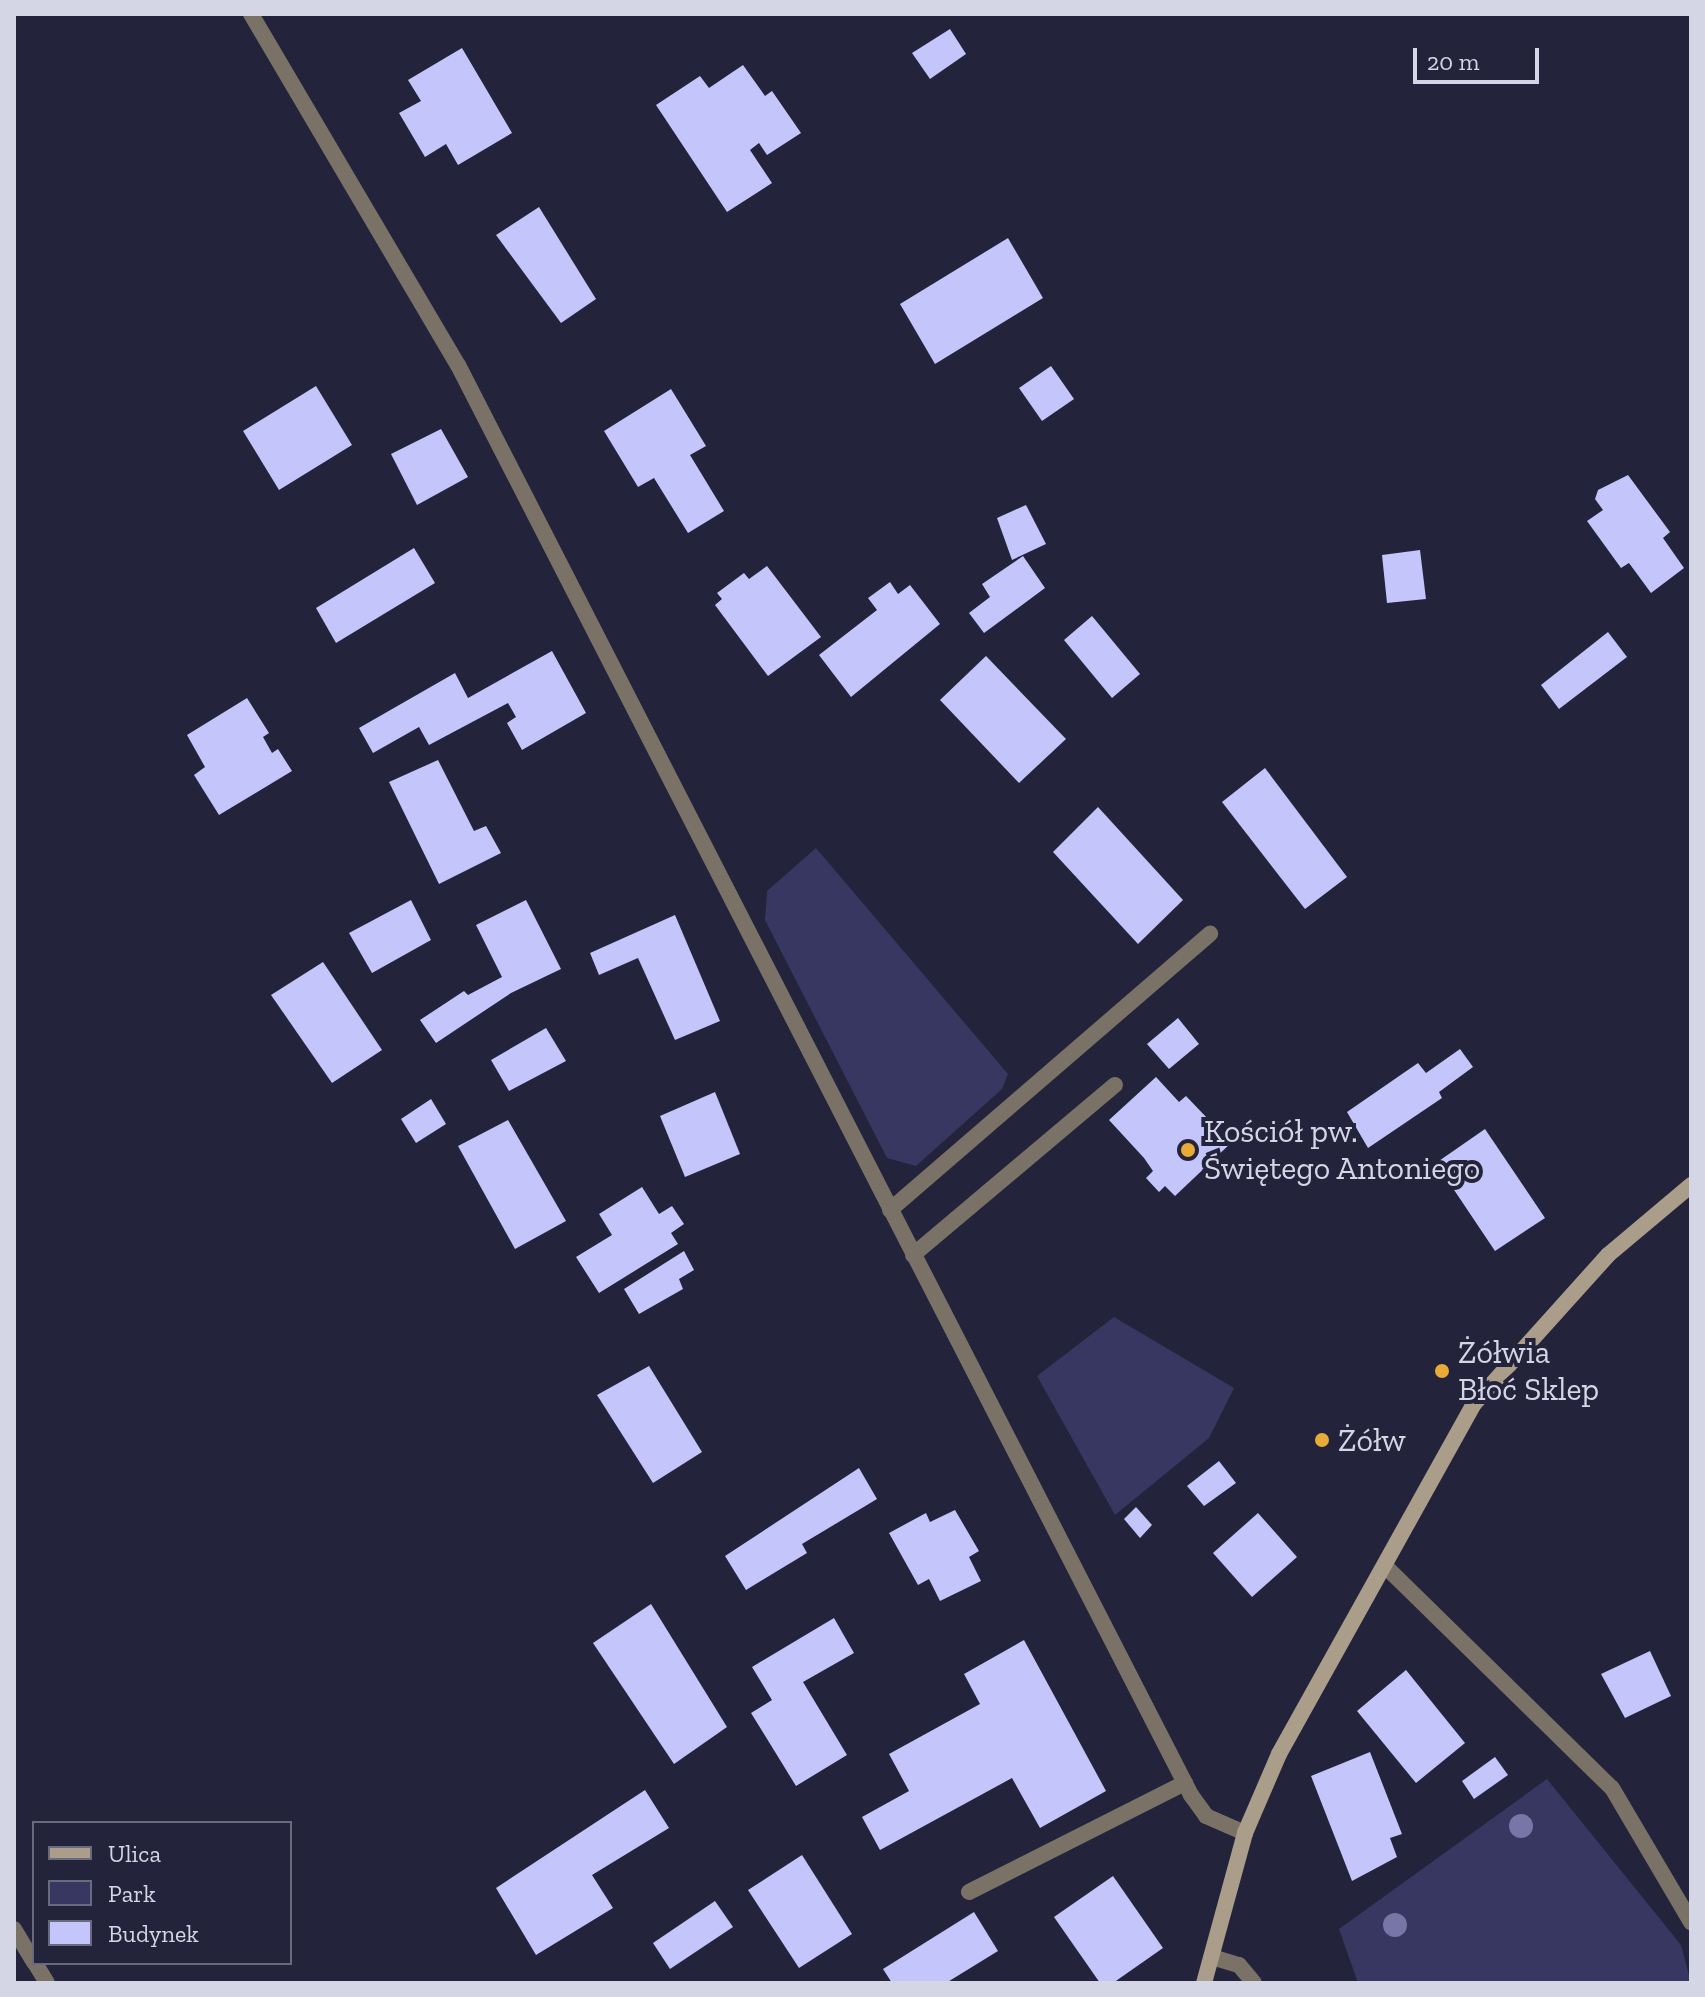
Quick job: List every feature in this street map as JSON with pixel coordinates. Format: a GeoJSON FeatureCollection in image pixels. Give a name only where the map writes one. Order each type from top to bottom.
{"type":"FeatureCollection","features":[{"type":"Feature","properties":{"kind":"street"},"geometry":{"type":"LineString","coordinates":[[251,14],[458,365],[1185,1783],[1206,1816],[1245,1833]]}},
{"type":"Feature","properties":{"kind":"street"},"geometry":{"type":"LineString","coordinates":[[890,1210],[1210,934]]}},
{"type":"Feature","properties":{"kind":"street"},"geometry":{"type":"LineString","coordinates":[[913,1255],[1115,1085]]}},
{"type":"Feature","properties":{"kind":"street"},"geometry":{"type":"LineString","coordinates":[[1204,1983],[1245,1833],[1279,1754],[1386,1567],[1473,1405],[1608,1255],[1691,1185]]}},
{"type":"Feature","properties":{"kind":"street"},"geometry":{"type":"LineString","coordinates":[[1386,1567],[1612,1788],[1691,1922]]}},
{"type":"Feature","properties":{"kind":"street"},"geometry":{"type":"LineString","coordinates":[[969,1892],[1185,1783]]}},
{"type":"Feature","properties":{"kind":"street"},"geometry":{"type":"LineString","coordinates":[[14,1929],[32,1959]]}},
{"type":"Feature","properties":{"kind":"street"},"geometry":{"type":"LineString","coordinates":[[1212,1957],[1239,1965],[1254,1983]]}},
{"type":"Feature","properties":{"kind":"street"},"geometry":{"type":"LineString","coordinates":[[36,1965],[47,1983]]}},
{"type":"Feature","properties":{"kind":"green space"},"geometry":{"type":"Polygon","coordinates":[[[816,848],[1008,1074],[1002,1089],[916,1166],[887,1158],[765,920],[767,891],[816,848]]]}},
{"type":"Feature","properties":{"kind":"green space"},"geometry":{"type":"Polygon","coordinates":[[[1114,1317],[1234,1388],[1209,1438],[1115,1515],[1037,1376],[1114,1317]]]}},
{"type":"Feature","properties":{"kind":"green space"},"geometry":{"type":"Polygon","coordinates":[[[1547,1779],[1681,1945],[1691,1983],[1358,1983],[1339,1929],[1547,1779]]]}},
{"type":"Feature","properties":{"kind":"building"},"geometry":{"type":"Polygon","coordinates":[[[950,29],[966,54],[930,79],[912,53],[950,29]]]}},
{"type":"Feature","properties":{"kind":"building"},"geometry":{"type":"Polygon","coordinates":[[[462,48],[512,133],[458,165],[446,144],[425,157],[399,113],[421,101],[408,80],[462,48]]]}},
{"type":"Feature","properties":{"kind":"building"},"geometry":{"type":"Polygon","coordinates":[[[743,65],[765,96],[772,91],[801,133],[767,155],[759,143],[750,150],[772,183],[727,212],[656,105],[700,76],[709,88],[743,65]]]}},
{"type":"Feature","properties":{"kind":"building"},"geometry":{"type":"Polygon","coordinates":[[[539,207],[596,299],[561,323],[496,235],[539,207]]]}},
{"type":"Feature","properties":{"kind":"building"},"geometry":{"type":"Polygon","coordinates":[[[1008,238],[1043,298],[935,364],[900,304],[1008,238]]]}},
{"type":"Feature","properties":{"kind":"building"},"geometry":{"type":"Polygon","coordinates":[[[1051,366],[1074,399],[1042,421],[1019,388],[1051,366]]]}},
{"type":"Feature","properties":{"kind":"building"},"geometry":{"type":"Polygon","coordinates":[[[316,386],[352,445],[279,490],[243,431],[316,386]]]}},
{"type":"Feature","properties":{"kind":"building"},"geometry":{"type":"Polygon","coordinates":[[[671,389],[706,446],[690,455],[724,511],[688,533],[654,478],[638,487],[604,431],[671,389]]]}},
{"type":"Feature","properties":{"kind":"building"},"geometry":{"type":"Polygon","coordinates":[[[441,429],[468,477],[417,505],[391,454],[441,429]]]}},
{"type":"Feature","properties":{"kind":"building"},"geometry":{"type":"Polygon","coordinates":[[[1628,475],[1670,532],[1663,538],[1684,568],[1651,593],[1629,563],[1621,568],[1587,521],[1603,510],[1595,499],[1598,490],[1628,475]]]}},
{"type":"Feature","properties":{"kind":"building"},"geometry":{"type":"Polygon","coordinates":[[[1026,505],[1046,544],[1012,560],[997,518],[1026,505]]]}},
{"type":"Feature","properties":{"kind":"building"},"geometry":{"type":"Polygon","coordinates":[[[414,548],[435,583],[336,643],[316,608],[414,548]]]}},
{"type":"Feature","properties":{"kind":"building"},"geometry":{"type":"Polygon","coordinates":[[[1420,550],[1426,599],[1387,603],[1382,555],[1420,550]]]}},
{"type":"Feature","properties":{"kind":"building"},"geometry":{"type":"Polygon","coordinates":[[[1023,556],[1045,588],[984,633],[969,613],[990,597],[982,584],[1023,556]]]}},
{"type":"Feature","properties":{"kind":"building"},"geometry":{"type":"Polygon","coordinates":[[[767,566],[821,637],[768,676],[715,605],[722,599],[717,593],[744,573],[749,579],[767,566]]]}},
{"type":"Feature","properties":{"kind":"building"},"geometry":{"type":"Polygon","coordinates":[[[890,582],[898,594],[910,585],[940,624],[851,697],[819,655],[877,610],[868,598],[890,582]]]}},
{"type":"Feature","properties":{"kind":"building"},"geometry":{"type":"Polygon","coordinates":[[[1092,616],[1140,674],[1112,698],[1064,640],[1092,616]]]}},
{"type":"Feature","properties":{"kind":"building"},"geometry":{"type":"Polygon","coordinates":[[[1608,632],[1627,657],[1559,709],[1541,685],[1608,632]]]}},
{"type":"Feature","properties":{"kind":"building"},"geometry":{"type":"Polygon","coordinates":[[[552,651],[586,713],[522,750],[507,723],[516,717],[508,703],[429,745],[419,727],[373,753],[359,728],[455,673],[468,698],[552,651]]]}},
{"type":"Feature","properties":{"kind":"building"},"geometry":{"type":"Polygon","coordinates":[[[986,656],[1066,739],[1019,783],[940,700],[986,656]]]}},
{"type":"Feature","properties":{"kind":"building"},"geometry":{"type":"Polygon","coordinates":[[[247,698],[269,733],[263,737],[272,753],[278,749],[292,771],[219,815],[194,775],[205,767],[187,735],[247,698]]]}},
{"type":"Feature","properties":{"kind":"building"},"geometry":{"type":"Polygon","coordinates":[[[438,760],[474,831],[486,826],[501,853],[439,884],[389,782],[438,760]]]}},
{"type":"Feature","properties":{"kind":"building"},"geometry":{"type":"Polygon","coordinates":[[[1265,768],[1347,877],[1305,909],[1222,802],[1265,768]]]}},
{"type":"Feature","properties":{"kind":"building"},"geometry":{"type":"Polygon","coordinates":[[[1098,807],[1183,900],[1138,944],[1053,852],[1098,807]]]}},
{"type":"Feature","properties":{"kind":"building"},"geometry":{"type":"Polygon","coordinates":[[[411,900],[431,940],[372,973],[349,933],[411,900]]]}},
{"type":"Feature","properties":{"kind":"building"},"geometry":{"type":"Polygon","coordinates":[[[526,900],[561,969],[511,993],[436,1043],[420,1020],[464,991],[468,995],[502,977],[476,925],[526,900]]]}},
{"type":"Feature","properties":{"kind":"building"},"geometry":{"type":"Polygon","coordinates":[[[675,915],[720,1021],[675,1040],[638,958],[599,975],[590,953],[675,915]]]}},
{"type":"Feature","properties":{"kind":"building"},"geometry":{"type":"Polygon","coordinates":[[[323,962],[382,1050],[332,1083],[271,995],[323,962]]]}},
{"type":"Feature","properties":{"kind":"building"},"geometry":{"type":"Polygon","coordinates":[[[1178,1018],[1199,1044],[1169,1069],[1147,1044],[1178,1018]]]}},
{"type":"Feature","properties":{"kind":"building"},"geometry":{"type":"Polygon","coordinates":[[[546,1028],[566,1061],[509,1091],[491,1060],[546,1028]]]}},
{"type":"Feature","properties":{"kind":"building"},"geometry":{"type":"Polygon","coordinates":[[[1460,1049],[1473,1067],[1439,1092],[1442,1098],[1368,1148],[1347,1112],[1418,1063],[1426,1073],[1460,1049]]]}},
{"type":"Feature","properties":{"kind":"building"},"geometry":{"type":"Polygon","coordinates":[[[1156,1077],[1179,1102],[1186,1096],[1231,1143],[1175,1196],[1165,1186],[1159,1192],[1146,1178],[1153,1171],[1109,1120],[1156,1077]]]}},
{"type":"Feature","properties":{"kind":"building"},"geometry":{"type":"Polygon","coordinates":[[[715,1092],[740,1154],[685,1177],[660,1116],[715,1092]]]}},
{"type":"Feature","properties":{"kind":"building"},"geometry":{"type":"Polygon","coordinates":[[[431,1099],[446,1124],[416,1143],[401,1119],[431,1099]]]}},
{"type":"Feature","properties":{"kind":"building"},"geometry":{"type":"Polygon","coordinates":[[[508,1120],[566,1221],[515,1249],[458,1146],[508,1120]]]}},
{"type":"Feature","properties":{"kind":"building"},"geometry":{"type":"Polygon","coordinates":[[[1485,1129],[1545,1218],[1495,1251],[1436,1163],[1485,1129]]]}},
{"type":"Feature","properties":{"kind":"building"},"geometry":{"type":"Polygon","coordinates":[[[642,1187],[659,1214],[672,1206],[684,1224],[671,1233],[678,1244],[599,1293],[576,1257],[612,1235],[599,1214],[642,1187]]]}},
{"type":"Feature","properties":{"kind":"building"},"geometry":{"type":"Polygon","coordinates":[[[684,1251],[694,1270],[679,1279],[683,1289],[639,1314],[624,1289],[684,1251]]]}},
{"type":"Feature","properties":{"kind":"building"},"geometry":{"type":"Polygon","coordinates":[[[649,1366],[702,1452],[653,1483],[597,1395],[649,1366]]]}},
{"type":"Feature","properties":{"kind":"building"},"geometry":{"type":"Polygon","coordinates":[[[1219,1461],[1236,1483],[1204,1506],[1187,1486],[1219,1461]]]}},
{"type":"Feature","properties":{"kind":"building"},"geometry":{"type":"Polygon","coordinates":[[[859,1468],[877,1499],[802,1544],[807,1553],[746,1590],[725,1556],[859,1468]]]}},
{"type":"Feature","properties":{"kind":"building"},"geometry":{"type":"Polygon","coordinates":[[[1136,1507],[1152,1525],[1140,1538],[1124,1519],[1136,1507]]]}},
{"type":"Feature","properties":{"kind":"building"},"geometry":{"type":"Polygon","coordinates":[[[955,1510],[979,1551],[969,1557],[981,1581],[940,1601],[929,1579],[918,1585],[889,1533],[926,1513],[930,1522],[955,1510]]]}},
{"type":"Feature","properties":{"kind":"building"},"geometry":{"type":"Polygon","coordinates":[[[1258,1513],[1297,1557],[1252,1597],[1213,1553],[1258,1513]]]}},
{"type":"Feature","properties":{"kind":"building"},"geometry":{"type":"Polygon","coordinates":[[[651,1604],[727,1727],[674,1764],[593,1643],[651,1604]]]}},
{"type":"Feature","properties":{"kind":"building"},"geometry":{"type":"Polygon","coordinates":[[[834,1618],[854,1653],[803,1682],[847,1755],[796,1786],[751,1713],[772,1700],[752,1667],[834,1618]]]}},
{"type":"Feature","properties":{"kind":"building"},"geometry":{"type":"Polygon","coordinates":[[[1024,1640],[1106,1791],[1040,1828],[1012,1778],[880,1850],[862,1817],[909,1791],[889,1754],[980,1704],[964,1674],[1024,1640]]]}},
{"type":"Feature","properties":{"kind":"building"},"geometry":{"type":"Polygon","coordinates":[[[1650,1651],[1671,1696],[1625,1718],[1601,1674],[1650,1651]]]}},
{"type":"Feature","properties":{"kind":"building"},"geometry":{"type":"Polygon","coordinates":[[[1406,1670],[1465,1743],[1416,1783],[1357,1711],[1406,1670]]]}},
{"type":"Feature","properties":{"kind":"building"},"geometry":{"type":"Polygon","coordinates":[[[1370,1752],[1402,1834],[1390,1838],[1397,1857],[1352,1881],[1311,1776],[1370,1752]]]}},
{"type":"Feature","properties":{"kind":"building"},"geometry":{"type":"Polygon","coordinates":[[[1495,1757],[1508,1775],[1474,1799],[1462,1781],[1495,1757]]]}},
{"type":"Feature","properties":{"kind":"building"},"geometry":{"type":"Polygon","coordinates":[[[645,1790],[669,1828],[592,1875],[613,1908],[536,1955],[496,1888],[645,1790]]]}},
{"type":"Feature","properties":{"kind":"building"},"geometry":{"type":"Polygon","coordinates":[[[802,1855],[852,1934],[799,1968],[748,1890],[802,1855]]]}},
{"type":"Feature","properties":{"kind":"building"},"geometry":{"type":"Polygon","coordinates":[[[1113,1876],[1163,1948],[1113,1983],[1100,1983],[1054,1917],[1113,1876]]]}},
{"type":"Feature","properties":{"kind":"building"},"geometry":{"type":"Polygon","coordinates":[[[715,1901],[733,1927],[670,1969],[653,1943],[715,1901]]]}},
{"type":"Feature","properties":{"kind":"building"},"geometry":{"type":"Polygon","coordinates":[[[974,1912],[998,1951],[946,1983],[892,1983],[883,1969],[974,1912]]]}},
{"type":"Feature","properties":{"kind":"place","name":"Kościół pw. Świętego Antoniego"},"geometry":{"type":"Point","coordinates":[1188,1150]}},
{"type":"Feature","properties":{"kind":"place","name":"Żółwia Błoć Sklep"},"geometry":{"type":"Point","coordinates":[1442,1371]}},
{"type":"Feature","properties":{"kind":"place","name":"Żółw"},"geometry":{"type":"Point","coordinates":[1322,1440]}}]}
